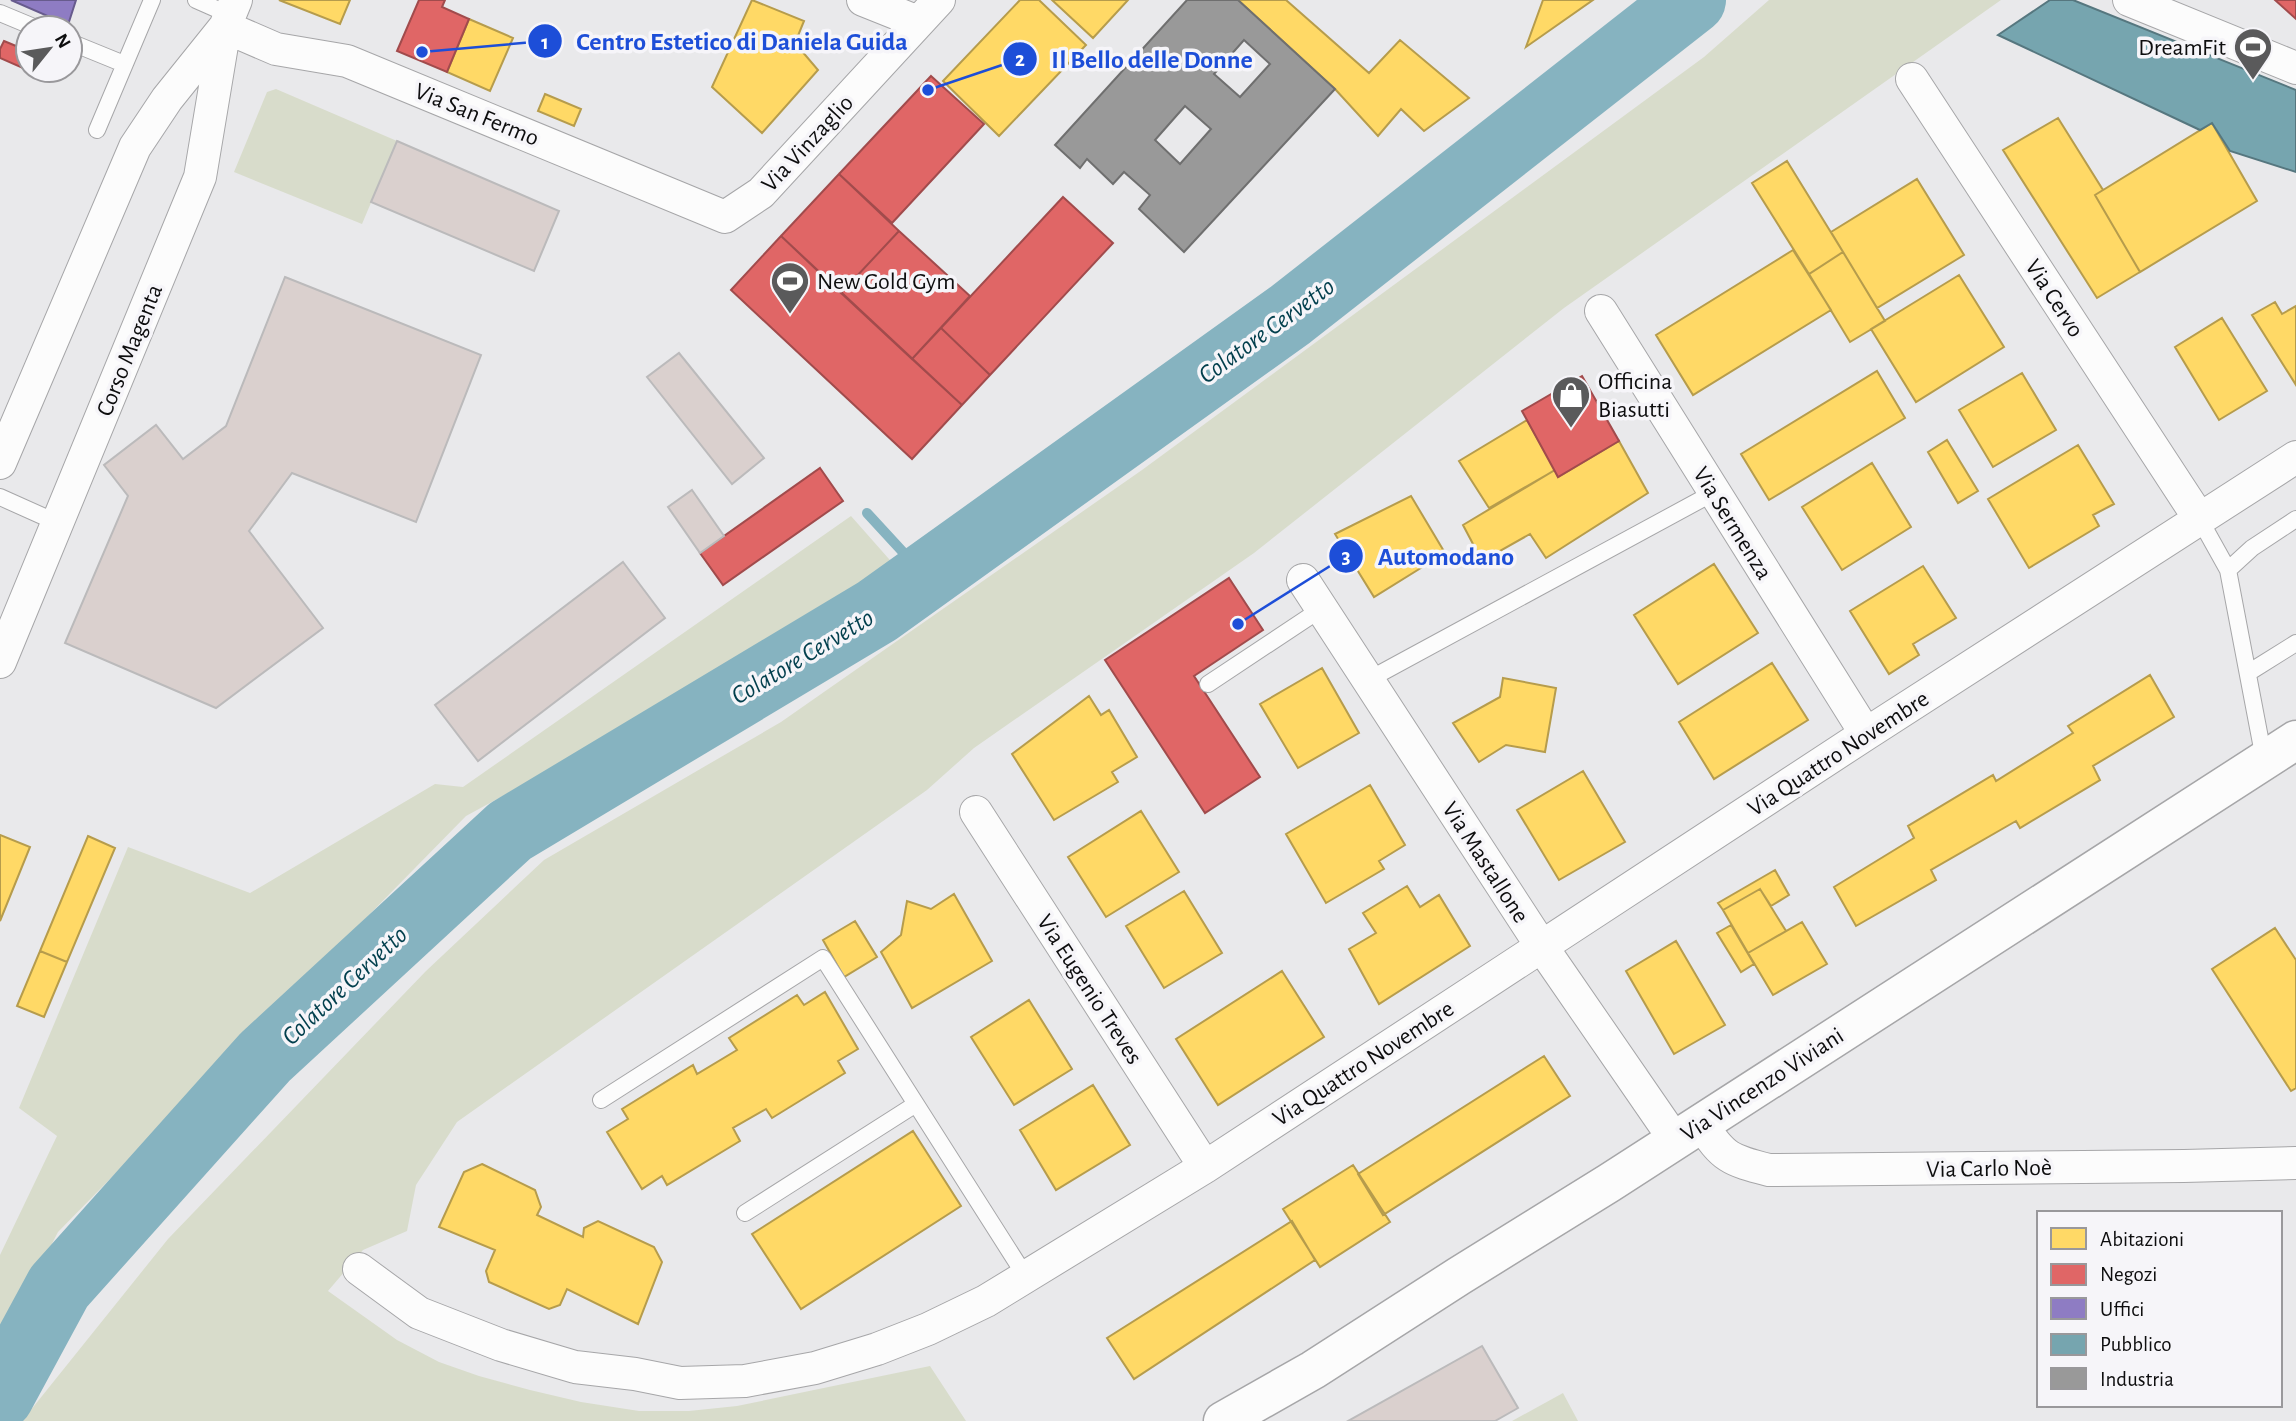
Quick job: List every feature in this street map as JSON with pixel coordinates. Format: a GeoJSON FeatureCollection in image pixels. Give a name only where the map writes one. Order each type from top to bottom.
{"type":"FeatureCollection","features":[{"type":"Feature","properties":{"kind":"main road","name":"Via Vincenzo Viviani"},"geometry":{"type":"LineString","coordinates":[[1223,1421],[1313,1370],[1688,1132],[2296,740]]}},
{"type":"Feature","properties":{"kind":"street"},"geometry":{"type":"LineString","coordinates":[[863,0],[928,11]]}},
{"type":"Feature","properties":{"kind":"street"},"geometry":{"type":"LineString","coordinates":[[2129,0],[2296,68]]}},
{"type":"Feature","properties":{"kind":"street","name":"Via Vinzaglio"},"geometry":{"type":"LineString","coordinates":[[725,217],[761,193],[928,11]]}},
{"type":"Feature","properties":{"kind":"street","name":"Via San Fermo"},"geometry":{"type":"LineString","coordinates":[[230,14],[276,49],[347,61],[725,217]]}},
{"type":"Feature","properties":{"kind":"street"},"geometry":{"type":"LineString","coordinates":[[0,463],[135,147],[230,14]]}},
{"type":"Feature","properties":{"kind":"street","name":"Corso Magenta"},"geometry":{"type":"LineString","coordinates":[[0,662],[200,177],[230,14]]}},
{"type":"Feature","properties":{"kind":"street","name":"Via Cervo"},"geometry":{"type":"LineString","coordinates":[[1912,79],[2199,518]]}},
{"type":"Feature","properties":{"kind":"street","name":"Via Sermenza"},"geometry":{"type":"LineString","coordinates":[[1601,311],[1866,734]]}},
{"type":"Feature","properties":{"kind":"street","name":"Via Quattro Novembre"},"geometry":{"type":"LineString","coordinates":[[359,1269],[419,1313],[501,1345],[575,1367],[635,1374],[680,1383],[745,1381],[815,1368],[877,1349],[928,1329],[986,1301],[1205,1167],[1866,734],[2296,457]]}},
{"type":"Feature","properties":{"kind":"street","name":"Via Mastallone"},"geometry":{"type":"LineString","coordinates":[[1303,580],[1542,947],[1688,1132]]}},
{"type":"Feature","properties":{"kind":"street","name":"Via Eugenio Treves"},"geometry":{"type":"LineString","coordinates":[[976,812],[1205,1167]]}},
{"type":"Feature","properties":{"kind":"street","name":"Via Carlo Noè"},"geometry":{"type":"LineString","coordinates":[[1688,1132],[1736,1161],[1769,1170],[2296,1163]]}},
{"type":"Feature","properties":{"kind":"lane"},"geometry":{"type":"LineString","coordinates":[[97,130],[152,0]]}},
{"type":"Feature","properties":{"kind":"lane"},"geometry":{"type":"LineString","coordinates":[[196,0],[230,14]]}},
{"type":"Feature","properties":{"kind":"lane"},"geometry":{"type":"LineString","coordinates":[[84,48],[124,64]]}},
{"type":"Feature","properties":{"kind":"lane"},"geometry":{"type":"LineString","coordinates":[[1368,680],[1713,493]]}},
{"type":"Feature","properties":{"kind":"lane"},"geometry":{"type":"LineString","coordinates":[[0,497],[58,523]]}},
{"type":"Feature","properties":{"kind":"lane"},"geometry":{"type":"LineString","coordinates":[[2199,518],[2228,570],[2264,761]]}},
{"type":"Feature","properties":{"kind":"lane"},"geometry":{"type":"LineString","coordinates":[[2228,570],[2252,548],[2296,519]]}},
{"type":"Feature","properties":{"kind":"lane"},"geometry":{"type":"LineString","coordinates":[[1208,684],[1321,609]]}},
{"type":"Feature","properties":{"kind":"lane"},"geometry":{"type":"LineString","coordinates":[[2248,673],[2296,643]]}},
{"type":"Feature","properties":{"kind":"lane"},"geometry":{"type":"LineString","coordinates":[[601,1100],[823,958],[1026,1277]]}},
{"type":"Feature","properties":{"kind":"lane"},"geometry":{"type":"LineString","coordinates":[[745,1213],[916,1104]]}},
{"type":"Feature","properties":{"kind":"green space"},"geometry":{"type":"Polygon","coordinates":[[[1769,0],[2001,0],[1564,308],[1254,553],[974,748],[927,790],[457,1122],[416,1185],[407,1231],[363,1250],[328,1291],[397,1340],[439,1362],[479,1376],[581,1402],[639,1411],[689,1411],[737,1406],[930,1366],[966,1421],[22,1421],[168,1239],[426,971],[544,860],[781,722],[1142,470],[1704,57],[1769,0]]]}},
{"type":"Feature","properties":{"kind":"green space"},"geometry":{"type":"Polygon","coordinates":[[[276,89],[397,141],[362,224],[234,172],[267,92],[276,89]]]}},
{"type":"Feature","properties":{"kind":"green space"},"geometry":{"type":"Polygon","coordinates":[[[851,516],[904,576],[466,816],[58,1232],[0,1345],[0,1255],[57,1136],[19,1108],[128,847],[250,893],[435,784],[463,787],[851,516]]]}},
{"type":"Feature","properties":{"kind":"green space"},"geometry":{"type":"Polygon","coordinates":[[[1563,1393],[1578,1421],[1512,1421],[1563,1393]]]}},
{"type":"Feature","properties":{"kind":"building: Abitazioni"},"geometry":{"type":"Polygon","coordinates":[[[279,0],[350,0],[340,24],[279,0]]]}},
{"type":"Feature","properties":{"kind":"building: Abitazioni"},"geometry":{"type":"Polygon","coordinates":[[[752,0],[804,21],[795,43],[818,70],[762,133],[712,87],[752,0]]]}},
{"type":"Feature","properties":{"kind":"building: Abitazioni"},"geometry":{"type":"Polygon","coordinates":[[[1020,0],[1039,0],[1086,45],[999,136],[943,81],[1020,0]]]}},
{"type":"Feature","properties":{"kind":"building: Abitazioni"},"geometry":{"type":"Polygon","coordinates":[[[1052,0],[1128,0],[1093,38],[1052,0]]]}},
{"type":"Feature","properties":{"kind":"building: Abitazioni"},"geometry":{"type":"Polygon","coordinates":[[[1238,0],[1286,0],[1369,73],[1400,40],[1469,98],[1424,131],[1401,109],[1378,136],[1335,89],[1238,0]]]}},
{"type":"Feature","properties":{"kind":"building: Abitazioni"},"geometry":{"type":"Polygon","coordinates":[[[1543,0],[1593,0],[1526,47],[1543,0]]]}},
{"type":"Feature","properties":{"kind":"building: Abitazioni"},"geometry":{"type":"Polygon","coordinates":[[[469,19],[513,38],[490,91],[447,72],[469,19]]]}},
{"type":"Feature","properties":{"kind":"building: Abitazioni"},"geometry":{"type":"Polygon","coordinates":[[[545,94],[581,109],[574,126],[538,111],[545,94]]]}},
{"type":"Feature","properties":{"kind":"building: Abitazioni"},"geometry":{"type":"Polygon","coordinates":[[[2058,118],[2103,190],[2095,195],[2140,272],[2097,298],[2003,150],[2058,118]]]}},
{"type":"Feature","properties":{"kind":"building: Abitazioni"},"geometry":{"type":"Polygon","coordinates":[[[2212,123],[2257,201],[2140,272],[2095,195],[2212,123]]]}},
{"type":"Feature","properties":{"kind":"building: Abitazioni"},"geometry":{"type":"Polygon","coordinates":[[[1787,161],[1843,252],[1809,274],[1752,183],[1787,161]]]}},
{"type":"Feature","properties":{"kind":"building: Abitazioni"},"geometry":{"type":"Polygon","coordinates":[[[1917,179],[1964,255],[1877,308],[1831,232],[1917,179]]]}},
{"type":"Feature","properties":{"kind":"building: Abitazioni"},"geometry":{"type":"Polygon","coordinates":[[[1793,250],[1831,310],[1693,395],[1656,335],[1793,250]]]}},
{"type":"Feature","properties":{"kind":"building: Abitazioni"},"geometry":{"type":"Polygon","coordinates":[[[1843,252],[1885,321],[1850,342],[1809,274],[1843,252]]]}},
{"type":"Feature","properties":{"kind":"building: Abitazioni"},"geometry":{"type":"Polygon","coordinates":[[[1959,275],[2004,347],[1916,402],[1871,329],[1959,275]]]}},
{"type":"Feature","properties":{"kind":"building: Abitazioni"},"geometry":{"type":"Polygon","coordinates":[[[2275,302],[2282,314],[2296,306],[2296,385],[2252,315],[2275,302]]]}},
{"type":"Feature","properties":{"kind":"building: Abitazioni"},"geometry":{"type":"Polygon","coordinates":[[[2222,318],[2267,391],[2219,420],[2175,347],[2222,318]]]}},
{"type":"Feature","properties":{"kind":"building: Abitazioni"},"geometry":{"type":"Polygon","coordinates":[[[1877,371],[1905,418],[1769,500],[1741,454],[1877,371]]]}},
{"type":"Feature","properties":{"kind":"building: Abitazioni"},"geometry":{"type":"Polygon","coordinates":[[[2022,373],[2056,430],[1993,467],[1959,410],[2022,373]]]}},
{"type":"Feature","properties":{"kind":"building: Abitazioni"},"geometry":{"type":"Polygon","coordinates":[[[1527,420],[1555,470],[1489,508],[1459,461],[1527,420]]]}},
{"type":"Feature","properties":{"kind":"building: Abitazioni"},"geometry":{"type":"Polygon","coordinates":[[[1947,440],[1978,491],[1958,503],[1928,452],[1947,440]]]}},
{"type":"Feature","properties":{"kind":"building: Abitazioni"},"geometry":{"type":"Polygon","coordinates":[[[1619,441],[1648,493],[1546,558],[1530,534],[1482,561],[1463,525],[1555,470],[1558,477],[1619,441]]]}},
{"type":"Feature","properties":{"kind":"building: Abitazioni"},"geometry":{"type":"Polygon","coordinates":[[[2078,445],[2114,504],[2093,515],[2099,526],[2029,568],[1988,499],[2078,445]]]}},
{"type":"Feature","properties":{"kind":"building: Abitazioni"},"geometry":{"type":"Polygon","coordinates":[[[1872,463],[1911,527],[1842,570],[1802,507],[1872,463]]]}},
{"type":"Feature","properties":{"kind":"building: Abitazioni"},"geometry":{"type":"Polygon","coordinates":[[[1411,496],[1445,553],[1374,597],[1335,534],[1411,496]]]}},
{"type":"Feature","properties":{"kind":"building: Abitazioni"},"geometry":{"type":"Polygon","coordinates":[[[1714,564],[1758,633],[1678,684],[1634,615],[1714,564]]]}},
{"type":"Feature","properties":{"kind":"building: Abitazioni"},"geometry":{"type":"Polygon","coordinates":[[[1923,566],[1956,618],[1913,644],[1919,655],[1889,674],[1850,611],[1923,566]]]}},
{"type":"Feature","properties":{"kind":"building: Abitazioni"},"geometry":{"type":"Polygon","coordinates":[[[1772,663],[1808,720],[1714,779],[1679,722],[1772,663]]]}},
{"type":"Feature","properties":{"kind":"building: Abitazioni"},"geometry":{"type":"Polygon","coordinates":[[[1322,668],[1359,733],[1298,768],[1260,704],[1322,668]]]}},
{"type":"Feature","properties":{"kind":"building: Abitazioni"},"geometry":{"type":"Polygon","coordinates":[[[2150,675],[2174,717],[2093,766],[2100,780],[2020,828],[2016,821],[1931,870],[1936,880],[1856,926],[1834,887],[1914,838],[1908,826],[1993,775],[1996,781],[2073,733],[2068,726],[2150,675]]]}},
{"type":"Feature","properties":{"kind":"building: Abitazioni"},"geometry":{"type":"Polygon","coordinates":[[[1503,678],[1556,688],[1545,752],[1506,745],[1479,762],[1453,723],[1500,697],[1503,678]]]}},
{"type":"Feature","properties":{"kind":"building: Abitazioni"},"geometry":{"type":"Polygon","coordinates":[[[1089,696],[1101,715],[1109,710],[1137,757],[1112,772],[1118,782],[1054,820],[1012,754],[1089,696]]]}},
{"type":"Feature","properties":{"kind":"building: Abitazioni"},"geometry":{"type":"Polygon","coordinates":[[[1583,771],[1625,842],[1559,880],[1517,810],[1583,771]]]}},
{"type":"Feature","properties":{"kind":"building: Abitazioni"},"geometry":{"type":"Polygon","coordinates":[[[1370,785],[1405,845],[1379,861],[1384,869],[1326,903],[1286,834],[1370,785]]]}},
{"type":"Feature","properties":{"kind":"building: Abitazioni"},"geometry":{"type":"Polygon","coordinates":[[[1141,811],[1179,872],[1106,917],[1068,857],[1141,811]]]}},
{"type":"Feature","properties":{"kind":"building: Abitazioni"},"geometry":{"type":"Polygon","coordinates":[[[0,835],[30,847],[0,921],[0,835]]]}},
{"type":"Feature","properties":{"kind":"building: Abitazioni"},"geometry":{"type":"Polygon","coordinates":[[[88,836],[115,848],[67,962],[40,951],[88,836]]]}},
{"type":"Feature","properties":{"kind":"building: Abitazioni"},"geometry":{"type":"Polygon","coordinates":[[[1775,870],[1789,895],[1771,906],[1760,889],[1723,910],[1718,903],[1775,870]]]}},
{"type":"Feature","properties":{"kind":"building: Abitazioni"},"geometry":{"type":"Polygon","coordinates":[[[1407,886],[1420,907],[1439,895],[1470,946],[1379,1004],[1349,949],[1376,933],[1363,913],[1407,886]]]}},
{"type":"Feature","properties":{"kind":"building: Abitazioni"},"geometry":{"type":"Polygon","coordinates":[[[1760,889],[1786,931],[1748,953],[1723,910],[1760,889]]]}},
{"type":"Feature","properties":{"kind":"building: Abitazioni"},"geometry":{"type":"Polygon","coordinates":[[[1184,891],[1222,953],[1164,988],[1126,926],[1184,891]]]}},
{"type":"Feature","properties":{"kind":"building: Abitazioni"},"geometry":{"type":"Polygon","coordinates":[[[954,894],[992,961],[912,1008],[881,952],[901,935],[907,901],[931,909],[954,894]]]}},
{"type":"Feature","properties":{"kind":"building: Abitazioni"},"geometry":{"type":"Polygon","coordinates":[[[855,921],[877,957],[844,977],[823,940],[855,921]]]}},
{"type":"Feature","properties":{"kind":"building: Abitazioni"},"geometry":{"type":"Polygon","coordinates":[[[1802,922],[1827,964],[1773,995],[1748,953],[1802,922]]]}},
{"type":"Feature","properties":{"kind":"building: Abitazioni"},"geometry":{"type":"Polygon","coordinates":[[[1731,925],[1754,964],[1741,972],[1717,933],[1731,925]]]}},
{"type":"Feature","properties":{"kind":"building: Abitazioni"},"geometry":{"type":"Polygon","coordinates":[[[2275,928],[2296,960],[2296,1088],[2291,1091],[2212,969],[2275,928]]]}},
{"type":"Feature","properties":{"kind":"building: Abitazioni"},"geometry":{"type":"Polygon","coordinates":[[[1676,941],[1725,1025],[1674,1054],[1626,971],[1676,941]]]}},
{"type":"Feature","properties":{"kind":"building: Abitazioni"},"geometry":{"type":"Polygon","coordinates":[[[40,951],[67,962],[44,1017],[17,1006],[40,951]]]}},
{"type":"Feature","properties":{"kind":"building: Abitazioni"},"geometry":{"type":"Polygon","coordinates":[[[1282,971],[1324,1037],[1218,1105],[1176,1039],[1282,971]]]}},
{"type":"Feature","properties":{"kind":"building: Abitazioni"},"geometry":{"type":"Polygon","coordinates":[[[825,992],[858,1049],[838,1061],[845,1073],[772,1118],[766,1109],[733,1128],[740,1141],[667,1185],[662,1176],[642,1189],[607,1132],[628,1119],[622,1109],[693,1065],[697,1074],[737,1050],[729,1038],[797,995],[804,1005],[825,992]]]}},
{"type":"Feature","properties":{"kind":"building: Abitazioni"},"geometry":{"type":"Polygon","coordinates":[[[1029,1000],[1072,1069],[1014,1105],[971,1037],[1029,1000]]]}},
{"type":"Feature","properties":{"kind":"building: Abitazioni"},"geometry":{"type":"Polygon","coordinates":[[[1544,1056],[1570,1096],[1383,1215],[1358,1174],[1544,1056]]]}},
{"type":"Feature","properties":{"kind":"building: Abitazioni"},"geometry":{"type":"Polygon","coordinates":[[[1093,1085],[1130,1145],[1056,1190],[1020,1130],[1093,1085]]]}},
{"type":"Feature","properties":{"kind":"building: Abitazioni"},"geometry":{"type":"Polygon","coordinates":[[[913,1131],[961,1206],[801,1309],[752,1234],[913,1131]]]}},
{"type":"Feature","properties":{"kind":"building: Abitazioni"},"geometry":{"type":"Polygon","coordinates":[[[482,1164],[535,1190],[541,1207],[537,1215],[583,1237],[584,1228],[598,1221],[654,1247],[662,1262],[638,1324],[567,1289],[560,1305],[549,1309],[489,1282],[486,1271],[495,1250],[439,1227],[464,1172],[482,1164]]]}},
{"type":"Feature","properties":{"kind":"building: Abitazioni"},"geometry":{"type":"Polygon","coordinates":[[[1353,1165],[1390,1222],[1320,1267],[1283,1209],[1353,1165]]]}},
{"type":"Feature","properties":{"kind":"building: Abitazioni"},"geometry":{"type":"Polygon","coordinates":[[[1292,1221],[1315,1260],[1134,1379],[1107,1338],[1292,1221]]]}},
{"type":"Feature","properties":{"kind":"building: Negozi"},"geometry":{"type":"Polygon","coordinates":[[[419,0],[445,0],[442,7],[469,19],[447,72],[397,51],[419,0]]]}},
{"type":"Feature","properties":{"kind":"building: Negozi"},"geometry":{"type":"Polygon","coordinates":[[[2275,0],[2296,0],[2296,19],[2275,0]]]}},
{"type":"Feature","properties":{"kind":"building: Negozi"},"geometry":{"type":"Polygon","coordinates":[[[4,41],[14,45],[14,64],[0,58],[4,41]]]}},
{"type":"Feature","properties":{"kind":"building: Negozi"},"geometry":{"type":"Polygon","coordinates":[[[931,76],[984,124],[892,223],[839,174],[931,76]]]}},
{"type":"Feature","properties":{"kind":"building: Negozi"},"geometry":{"type":"Polygon","coordinates":[[[839,174],[899,231],[841,293],[781,236],[839,174]]]}},
{"type":"Feature","properties":{"kind":"building: Negozi"},"geometry":{"type":"Polygon","coordinates":[[[1063,197],[1113,243],[990,375],[941,328],[1063,197]]]}},
{"type":"Feature","properties":{"kind":"building: Negozi"},"geometry":{"type":"Polygon","coordinates":[[[899,231],[970,296],[912,359],[841,293],[899,231]]]}},
{"type":"Feature","properties":{"kind":"building: Negozi"},"geometry":{"type":"Polygon","coordinates":[[[781,236],[962,405],[912,459],[731,290],[781,236]]]}},
{"type":"Feature","properties":{"kind":"building: Negozi"},"geometry":{"type":"Polygon","coordinates":[[[941,328],[990,375],[962,405],[912,359],[941,328]]]}},
{"type":"Feature","properties":{"kind":"building: Negozi"},"geometry":{"type":"Polygon","coordinates":[[[1582,376],[1619,441],[1558,477],[1522,411],[1582,376]]]}},
{"type":"Feature","properties":{"kind":"building: Negozi"},"geometry":{"type":"Polygon","coordinates":[[[820,468],[843,501],[723,585],[700,553],[820,468]]]}},
{"type":"Feature","properties":{"kind":"building: Negozi"},"geometry":{"type":"Polygon","coordinates":[[[1229,578],[1263,630],[1194,676],[1260,777],[1205,813],[1105,660],[1229,578]]]}},
{"type":"Feature","properties":{"kind":"building: Uffici"},"geometry":{"type":"Polygon","coordinates":[[[11,0],[76,0],[72,14],[43,14],[11,0]]]}},
{"type":"Feature","properties":{"kind":"building: Pubblico"},"geometry":{"type":"Polygon","coordinates":[[[2050,0],[2073,0],[2296,90],[2296,172],[2230,151],[2212,123],[2200,130],[1998,35],[2050,0]]]}},
{"type":"Feature","properties":{"kind":"building: Industria"},"geometry":{"type":"Polygon","coordinates":[[[1187,0],[1238,0],[1335,89],[1184,252],[1139,209],[1150,195],[1124,172],[1113,184],[1087,159],[1080,168],[1055,145],[1187,0]],[[1244,40],[1214,74],[1240,97],[1270,64],[1244,40]],[[1185,106],[1155,140],[1180,164],[1211,129],[1185,106]]]}},
{"type":"Feature","properties":{"kind":"building: Altro"},"geometry":{"type":"Polygon","coordinates":[[[397,141],[559,211],[534,271],[371,202],[397,141]]]}},
{"type":"Feature","properties":{"kind":"building: Altro"},"geometry":{"type":"Polygon","coordinates":[[[285,277],[481,355],[416,522],[292,473],[249,531],[323,628],[216,708],[65,643],[128,496],[104,465],[156,425],[183,459],[226,426],[285,277]]]}},
{"type":"Feature","properties":{"kind":"building: Altro"},"geometry":{"type":"Polygon","coordinates":[[[679,353],[764,458],[732,484],[647,377],[679,353]]]}},
{"type":"Feature","properties":{"kind":"building: Altro"},"geometry":{"type":"Polygon","coordinates":[[[692,490],[724,536],[700,553],[668,507],[692,490]]]}},
{"type":"Feature","properties":{"kind":"building: Altro"},"geometry":{"type":"Polygon","coordinates":[[[623,562],[665,618],[478,761],[435,705],[623,562]]]}},
{"type":"Feature","properties":{"kind":"building: Altro"},"geometry":{"type":"Polygon","coordinates":[[[1482,1346],[1518,1408],[1495,1421],[1348,1421],[1482,1346]]]}},
{"type":"Feature","properties":{"kind":"waterway","name":"Colatore Cervetto"},"geometry":{"type":"LineString","coordinates":[[0,1396],[59,1287],[265,1057],[510,831],[877,611],[1290,315],[1692,0]]}},
{"type":"Feature","properties":{"kind":"waterway"},"geometry":{"type":"LineString","coordinates":[[867,513],[925,576]]}},
{"type":"Feature","properties":{"kind":"place","name":"Centro Estetico di Daniela Guida"},"geometry":{"type":"Point","coordinates":[422,52]}},
{"type":"Feature","properties":{"kind":"place","name":"DreamFit"},"geometry":{"type":"Point","coordinates":[2253,81]}},
{"type":"Feature","properties":{"kind":"place","name":"Il Bello delle Donne"},"geometry":{"type":"Point","coordinates":[928,90]}},
{"type":"Feature","properties":{"kind":"place","name":"New Gold Gym"},"geometry":{"type":"Point","coordinates":[790,315]}},
{"type":"Feature","properties":{"kind":"place","name":"Officina Biasutti"},"geometry":{"type":"Point","coordinates":[1571,429]}},
{"type":"Feature","properties":{"kind":"place","name":"Automodano"},"geometry":{"type":"Point","coordinates":[1238,624]}}]}
